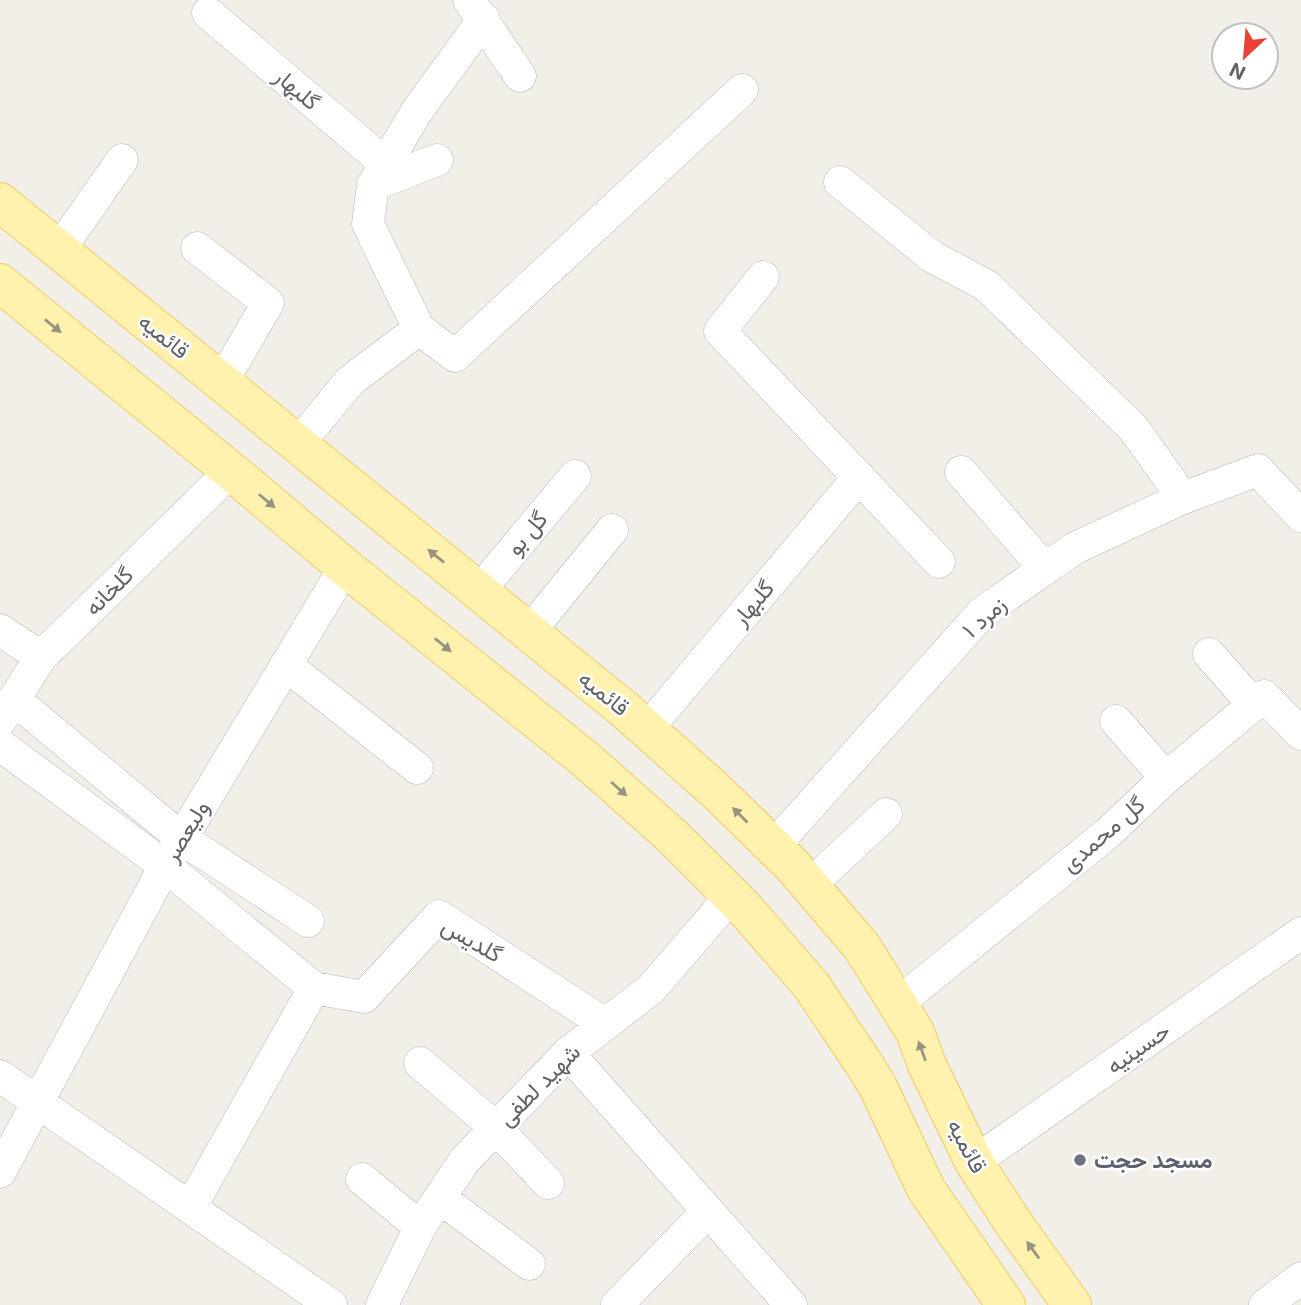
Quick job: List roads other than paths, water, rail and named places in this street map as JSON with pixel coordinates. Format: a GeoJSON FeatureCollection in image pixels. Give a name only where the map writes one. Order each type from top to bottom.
{"type":"FeatureCollection","features":[{"type":"Feature","properties":{"kind":"main road","name":"قائمیه"},"geometry":{"type":"LineString","coordinates":[[5,210],[59,250],[647,729],[773,847],[862,947],[915,1032],[974,1162],[1072,1305]]}},
{"type":"Feature","properties":{"kind":"main road"},"geometry":{"type":"LineString","coordinates":[[0,283],[345,567],[584,758],[672,836],[732,895],[811,985],[878,1087],[926,1189],[1006,1305]]}},
{"type":"Feature","properties":{"kind":"street"},"geometry":{"type":"LineString","coordinates":[[520,76],[476,9],[379,175],[368,223],[419,329],[456,356],[742,90]]}},
{"type":"Feature","properties":{"kind":"street","name":"گلبهار"},"geometry":{"type":"LineString","coordinates":[[208,13],[379,175]]}},
{"type":"Feature","properties":{"kind":"street"},"geometry":{"type":"LineString","coordinates":[[59,250],[122,160]]}},
{"type":"Feature","properties":{"kind":"street"},"geometry":{"type":"LineString","coordinates":[[379,175],[437,160]]}},
{"type":"Feature","properties":{"kind":"street"},"geometry":{"type":"LineString","coordinates":[[840,182],[931,256],[987,286],[1134,429],[1183,498]]}},
{"type":"Feature","properties":{"kind":"street"},"geometry":{"type":"LineString","coordinates":[[197,248],[268,303],[222,382]]}},
{"type":"Feature","properties":{"kind":"street"},"geometry":{"type":"LineString","coordinates":[[763,277],[720,331],[939,562]]}},
{"type":"Feature","properties":{"kind":"street"},"geometry":{"type":"LineString","coordinates":[[298,444],[350,381],[419,329]]}},
{"type":"Feature","properties":{"kind":"street","name":"زمرد ۱"},"geometry":{"type":"LineString","coordinates":[[773,847],[983,612],[1075,548],[1183,498],[1258,470],[1301,516]]}},
{"type":"Feature","properties":{"kind":"street","name":"گلخانه"},"geometry":{"type":"LineString","coordinates":[[7,711],[41,657],[231,471]]}},
{"type":"Feature","properties":{"kind":"street"},"geometry":{"type":"LineString","coordinates":[[961,472],[1045,569]]}},
{"type":"Feature","properties":{"kind":"street","name":"گل بو"},"geometry":{"type":"LineString","coordinates":[[479,591],[575,476]]}},
{"type":"Feature","properties":{"kind":"street","name":"گلبهار"},"geometry":{"type":"LineString","coordinates":[[647,729],[859,477]]}},
{"type":"Feature","properties":{"kind":"street"},"geometry":{"type":"LineString","coordinates":[[529,632],[612,530]]}},
{"type":"Feature","properties":{"kind":"street","name":"ولیعصر"},"geometry":{"type":"LineString","coordinates":[[0,1172],[165,866],[345,567]]}},
{"type":"Feature","properties":{"kind":"street"},"geometry":{"type":"LineString","coordinates":[[0,630],[41,657]]}},
{"type":"Feature","properties":{"kind":"street"},"geometry":{"type":"LineString","coordinates":[[1209,654],[1254,705],[1264,696],[1301,734]]}},
{"type":"Feature","properties":{"kind":"street"},"geometry":{"type":"LineString","coordinates":[[286,665],[417,768]]}},
{"type":"Feature","properties":{"kind":"street","name":"گل محمدی"},"geometry":{"type":"LineString","coordinates":[[897,1004],[1108,833],[1166,778],[1254,705]]}},
{"type":"Feature","properties":{"kind":"street"},"geometry":{"type":"LineString","coordinates":[[7,711],[181,838],[308,921]]}},
{"type":"Feature","properties":{"kind":"street"},"geometry":{"type":"LineString","coordinates":[[1116,721],[1166,778]]}},
{"type":"Feature","properties":{"kind":"street"},"geometry":{"type":"LineString","coordinates":[[0,745],[165,866],[314,988],[190,1208]]}},
{"type":"Feature","properties":{"kind":"street"},"geometry":{"type":"LineString","coordinates":[[809,886],[886,814]]}},
{"type":"Feature","properties":{"kind":"street","name":"شهید لطفی"},"geometry":{"type":"LineString","coordinates":[[382,1305],[420,1227],[465,1160],[568,1052],[651,989],[732,895]]}},
{"type":"Feature","properties":{"kind":"street","name":"گلدیس"},"geometry":{"type":"LineString","coordinates":[[314,988],[364,997],[439,916],[605,1024]]}},
{"type":"Feature","properties":{"kind":"street","name":"حسینیه"},"geometry":{"type":"LineString","coordinates":[[974,1162],[1301,933]]}},
{"type":"Feature","properties":{"kind":"street"},"geometry":{"type":"LineString","coordinates":[[568,1052],[791,1305]]}},
{"type":"Feature","properties":{"kind":"street"},"geometry":{"type":"LineString","coordinates":[[420,1063],[496,1128],[548,1183]]}},
{"type":"Feature","properties":{"kind":"street"},"geometry":{"type":"LineString","coordinates":[[0,1076],[331,1305]]}},
{"type":"Feature","properties":{"kind":"street"},"geometry":{"type":"LineString","coordinates":[[362,1179],[420,1227]]}},
{"type":"Feature","properties":{"kind":"street"},"geometry":{"type":"LineString","coordinates":[[440,1198],[529,1264]]}},
{"type":"Feature","properties":{"kind":"street"},"geometry":{"type":"LineString","coordinates":[[617,1305],[708,1211]]}},
{"type":"Feature","properties":{"kind":"street"},"geometry":{"type":"LineString","coordinates":[[1265,1305],[1301,1278]]}},
{"type":"Feature","properties":{"kind":"place","name":"مسجد حجت"},"geometry":{"type":"Point","coordinates":[1080,1160]}}]}
